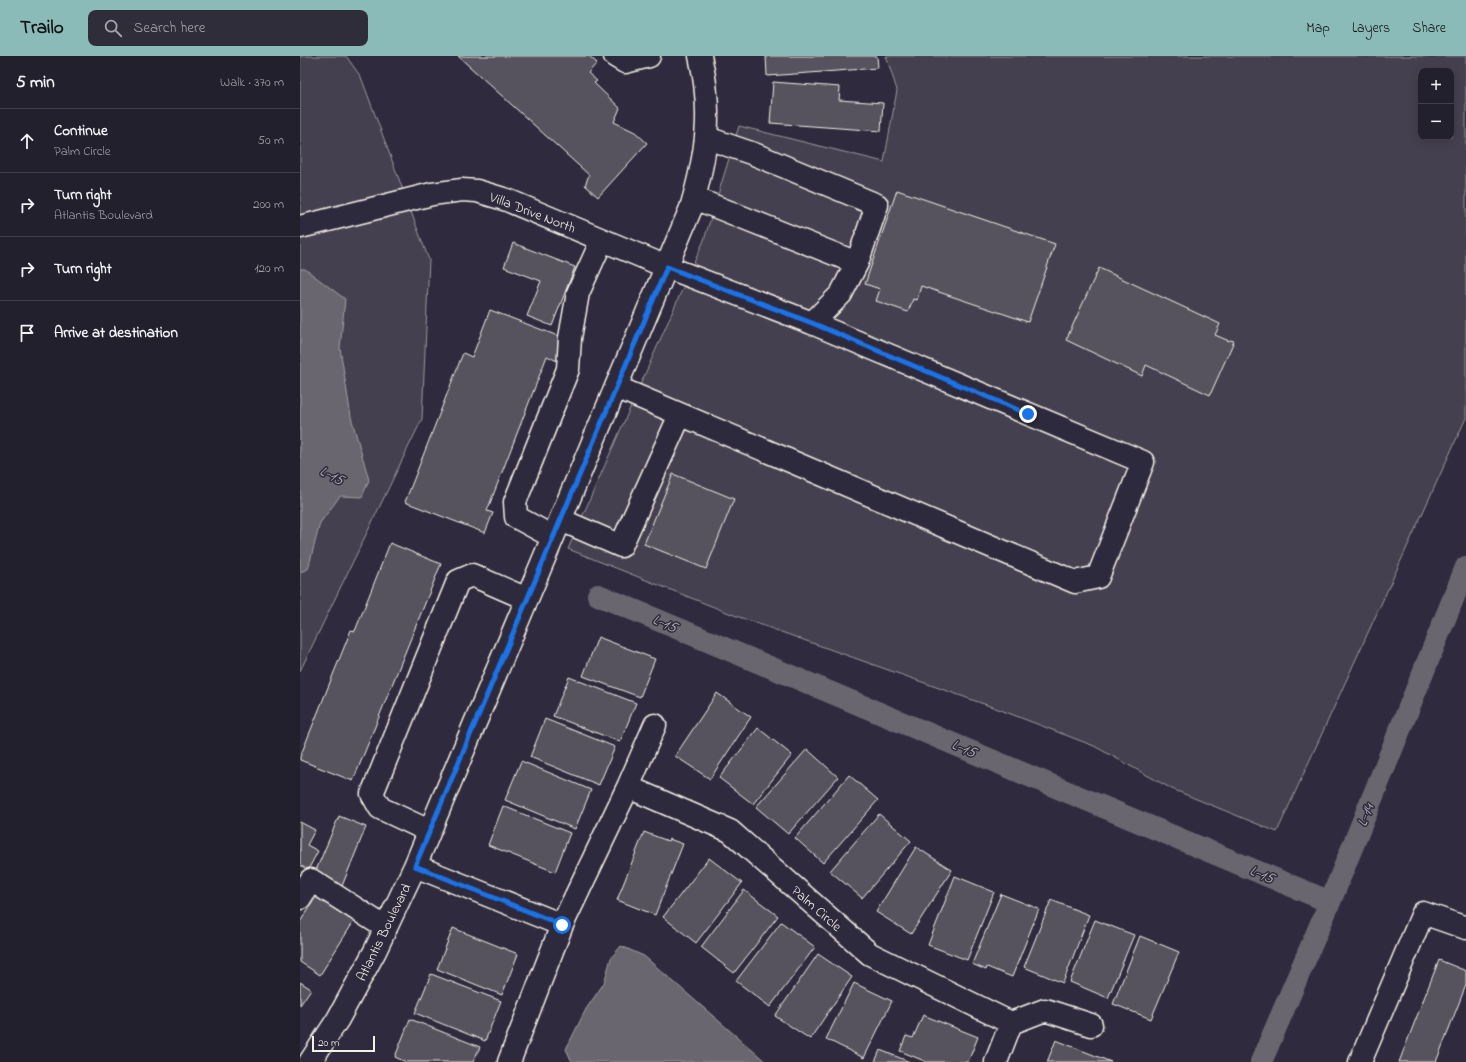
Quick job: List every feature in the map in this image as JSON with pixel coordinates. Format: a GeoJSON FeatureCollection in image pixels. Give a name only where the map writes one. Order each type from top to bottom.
{"type":"FeatureCollection","features":[{"type":"Feature","properties":{"kind":"street"},"geometry":{"type":"LineString","coordinates":[[615,56],[625,62],[649,56]]}},
{"type":"Feature","properties":{"kind":"street","name":"Atlantis Boulevard"},"geometry":{"type":"LineString","coordinates":[[310,1062],[338,1018],[386,928],[415,866],[667,267],[694,198],[702,174],[707,138],[707,102],[700,56]]}},
{"type":"Feature","properties":{"kind":"street"},"geometry":{"type":"LineString","coordinates":[[707,138],[754,154],[877,205],[857,263],[841,294],[812,323]]}},
{"type":"Feature","properties":{"kind":"street","name":"Villa Drive North"},"geometry":{"type":"LineString","coordinates":[[300,227],[432,194],[462,190],[477,191],[507,200],[667,267],[812,323],[1143,462],[1098,577],[1075,582],[680,415]]}},
{"type":"Feature","properties":{"kind":"street"},"geometry":{"type":"LineString","coordinates":[[694,198],[857,263]]}},
{"type":"Feature","properties":{"kind":"street"},"geometry":{"type":"LineString","coordinates":[[602,240],[578,293],[570,338],[568,369],[515,502],[516,517],[622,546],[680,415],[616,388]]}},
{"type":"Feature","properties":{"kind":"street"},"geometry":{"type":"LineString","coordinates":[[429,831],[380,808],[372,794],[458,580],[472,575],[527,599]]}},
{"type":"Feature","properties":{"kind":"street"},"geometry":{"type":"LineString","coordinates":[[509,1062],[562,925],[628,788],[655,725]]}},
{"type":"Feature","properties":{"kind":"street","name":"Palm Circle"},"geometry":{"type":"LineString","coordinates":[[628,788],[730,831],[870,954],[1011,1023]]}},
{"type":"Feature","properties":{"kind":"street"},"geometry":{"type":"LineString","coordinates":[[415,866],[562,925]]}},
{"type":"Feature","properties":{"kind":"street"},"geometry":{"type":"LineString","coordinates":[[300,898],[311,880],[386,928]]}},
{"type":"Feature","properties":{"kind":"street"},"geometry":{"type":"LineString","coordinates":[[1360,1062],[1423,913],[1466,928]]}},
{"type":"Feature","properties":{"kind":"street"},"geometry":{"type":"LineString","coordinates":[[996,1062],[1011,1023],[1045,1010],[1090,1025]]}},
{"type":"Feature","properties":{"kind":"shaded area"},"geometry":{"type":"Polygon","coordinates":[[[300,56],[346,56],[361,77],[429,260],[422,419],[300,671],[300,56]]]}},
{"type":"Feature","properties":{"kind":"shaded area"},"geometry":{"type":"Polygon","coordinates":[[[886,56],[1466,56],[1466,418],[1277,832],[1172,789],[1094,746],[998,709],[739,617],[568,549],[704,240],[739,126],[884,162],[897,90],[886,56]]]}},
{"type":"Feature","properties":{"kind":"water"},"geometry":{"type":"Polygon","coordinates":[[[300,269],[305,269],[345,299],[340,348],[351,417],[369,480],[362,497],[340,496],[320,523],[308,569],[300,572],[300,269]]]}},
{"type":"Feature","properties":{"kind":"water"},"geometry":{"type":"Polygon","coordinates":[[[621,946],[644,956],[766,1062],[574,1062],[571,1060],[566,1049],[586,1009],[604,983],[611,958],[621,946]]]}},
{"type":"Feature","properties":{"kind":"building"},"geometry":{"type":"Polygon","coordinates":[[[458,56],[589,56],[597,63],[588,73],[597,81],[594,83],[620,108],[614,122],[635,132],[647,143],[598,197],[585,185],[589,175],[458,56]]]}},
{"type":"Feature","properties":{"kind":"building"},"geometry":{"type":"Polygon","coordinates":[[[766,56],[877,56],[878,68],[767,76],[766,56]]]}},
{"type":"Feature","properties":{"kind":"building"},"geometry":{"type":"Polygon","coordinates":[[[773,82],[840,87],[839,100],[883,103],[881,131],[770,123],[773,82]]]}},
{"type":"Feature","properties":{"kind":"building"},"geometry":{"type":"Polygon","coordinates":[[[897,190],[1055,244],[1028,322],[921,286],[917,300],[913,299],[908,312],[876,301],[880,289],[865,284],[897,190]]]}},
{"type":"Feature","properties":{"kind":"building"},"geometry":{"type":"Polygon","coordinates":[[[513,243],[575,267],[552,326],[527,316],[541,281],[504,267],[513,243]]]}},
{"type":"Feature","properties":{"kind":"building"},"geometry":{"type":"Polygon","coordinates":[[[1099,268],[1220,324],[1215,335],[1229,341],[1234,341],[1210,395],[1146,365],[1142,376],[1066,340],[1099,268]]]}},
{"type":"Feature","properties":{"kind":"building"},"geometry":{"type":"Polygon","coordinates":[[[490,310],[566,339],[557,361],[547,356],[487,511],[493,513],[485,533],[405,502],[463,353],[472,357],[490,310]]]}},
{"type":"Feature","properties":{"kind":"building"},"geometry":{"type":"Polygon","coordinates":[[[673,474],[734,499],[706,569],[644,544],[673,474]]]}},
{"type":"Feature","properties":{"kind":"building"},"geometry":{"type":"Polygon","coordinates":[[[390,543],[441,564],[353,781],[300,760],[300,757],[351,630],[355,631],[390,543]]]}},
{"type":"Feature","properties":{"kind":"building"},"geometry":{"type":"Polygon","coordinates":[[[598,637],[655,659],[640,697],[583,676],[598,637]]]}},
{"type":"Feature","properties":{"kind":"building"},"geometry":{"type":"Polygon","coordinates":[[[569,677],[636,703],[620,742],[553,716],[569,677]]]}},
{"type":"Feature","properties":{"kind":"building"},"geometry":{"type":"Polygon","coordinates":[[[717,693],[751,717],[710,779],[675,756],[717,693]]]}},
{"type":"Feature","properties":{"kind":"building"},"geometry":{"type":"Polygon","coordinates":[[[545,719],[615,747],[599,785],[530,757],[545,719]]]}},
{"type":"Feature","properties":{"kind":"building"},"geometry":{"type":"Polygon","coordinates":[[[758,728],[792,755],[753,804],[719,778],[758,728]]]}},
{"type":"Feature","properties":{"kind":"building"},"geometry":{"type":"Polygon","coordinates":[[[807,749],[838,777],[788,834],[756,807],[807,749]]]}},
{"type":"Feature","properties":{"kind":"building"},"geometry":{"type":"Polygon","coordinates":[[[521,761],[591,790],[575,829],[505,800],[521,761]]]}},
{"type":"Feature","properties":{"kind":"building"},"geometry":{"type":"Polygon","coordinates":[[[849,775],[878,800],[823,863],[795,838],[849,775]]]}},
{"type":"Feature","properties":{"kind":"building"},"geometry":{"type":"Polygon","coordinates":[[[503,806],[570,833],[555,872],[488,845],[503,806]]]}},
{"type":"Feature","properties":{"kind":"building"},"geometry":{"type":"Polygon","coordinates":[[[879,814],[911,841],[862,898],[830,871],[879,814]]]}},
{"type":"Feature","properties":{"kind":"building"},"geometry":{"type":"Polygon","coordinates":[[[339,816],[366,827],[342,886],[314,875],[339,816]]]}},
{"type":"Feature","properties":{"kind":"building"},"geometry":{"type":"Polygon","coordinates":[[[300,822],[315,830],[307,845],[318,851],[308,870],[300,865],[300,822]]]}},
{"type":"Feature","properties":{"kind":"building"},"geometry":{"type":"Polygon","coordinates":[[[644,832],[668,841],[669,839],[683,844],[655,915],[617,900],[644,832]]]}},
{"type":"Feature","properties":{"kind":"building"},"geometry":{"type":"Polygon","coordinates":[[[916,847],[952,870],[911,934],[876,912],[916,847]]]}},
{"type":"Feature","properties":{"kind":"building"},"geometry":{"type":"Polygon","coordinates":[[[709,858],[742,883],[696,943],[663,917],[709,858]]]}},
{"type":"Feature","properties":{"kind":"building"},"geometry":{"type":"Polygon","coordinates":[[[955,876],[994,892],[967,960],[928,945],[955,876]]]}},
{"type":"Feature","properties":{"kind":"building"},"geometry":{"type":"Polygon","coordinates":[[[744,890],[778,916],[734,973],[701,947],[744,890]]]}},
{"type":"Feature","properties":{"kind":"building"},"geometry":{"type":"Polygon","coordinates":[[[1001,894],[1039,909],[1012,977],[987,967],[986,970],[972,964],[1001,894]]]}},
{"type":"Feature","properties":{"kind":"building"},"geometry":{"type":"Polygon","coordinates":[[[316,897],[354,921],[320,975],[300,962],[300,922],[316,897]]]}},
{"type":"Feature","properties":{"kind":"building"},"geometry":{"type":"Polygon","coordinates":[[[1051,900],[1089,915],[1063,983],[1024,967],[1051,900]]]}},
{"type":"Feature","properties":{"kind":"building"},"geometry":{"type":"Polygon","coordinates":[[[1095,920],[1134,935],[1108,998],[1070,982],[1095,920]]]}},
{"type":"Feature","properties":{"kind":"building"},"geometry":{"type":"Polygon","coordinates":[[[781,922],[815,947],[770,1007],[736,981],[781,922]]]}},
{"type":"Feature","properties":{"kind":"building"},"geometry":{"type":"Polygon","coordinates":[[[453,928],[518,954],[502,995],[437,969],[453,928]]]}},
{"type":"Feature","properties":{"kind":"building"},"geometry":{"type":"Polygon","coordinates":[[[1140,936],[1179,952],[1151,1019],[1113,1004],[1140,936]]]}},
{"type":"Feature","properties":{"kind":"building"},"geometry":{"type":"Polygon","coordinates":[[[818,954],[852,977],[810,1039],[775,1016],[818,954]]]}},
{"type":"Feature","properties":{"kind":"building"},"geometry":{"type":"Polygon","coordinates":[[[1439,960],[1466,971],[1466,985],[1436,1062],[1399,1062],[1439,960]]]}},
{"type":"Feature","properties":{"kind":"building"},"geometry":{"type":"Polygon","coordinates":[[[431,974],[501,1001],[485,1041],[415,1013],[431,974]]]}},
{"type":"Feature","properties":{"kind":"building"},"geometry":{"type":"Polygon","coordinates":[[[300,982],[311,989],[300,1005],[300,982]]]}},
{"type":"Feature","properties":{"kind":"building"},"geometry":{"type":"Polygon","coordinates":[[[854,983],[892,1001],[864,1058],[826,1039],[854,983]]]}},
{"type":"Feature","properties":{"kind":"building"},"geometry":{"type":"Polygon","coordinates":[[[923,1015],[978,1037],[968,1062],[927,1062],[900,1051],[906,1036],[913,1038],[923,1015]]]}},
{"type":"Feature","properties":{"kind":"building"},"geometry":{"type":"Polygon","coordinates":[[[410,1019],[480,1047],[473,1062],[406,1062],[395,1057],[410,1019]]]}},
{"type":"Feature","properties":{"kind":"building"},"geometry":{"type":"Polygon","coordinates":[[[1056,1040],[1111,1062],[1047,1062],[1056,1040]]]}},
{"type":"Feature","properties":{"kind":"building"},"geometry":{"type":"Polygon","coordinates":[[[880,1050],[910,1062],[875,1062],[880,1050]]]}},
{"type":"Feature","properties":{"kind":"waterway","name":"L-14"},"geometry":{"type":"LineString","coordinates":[[1261,1062],[1330,902],[1466,567]]}},
{"type":"Feature","properties":{"kind":"waterway","name":"L-15"},"geometry":{"type":"LineString","coordinates":[[598,595],[1330,902]]}},
{"type":"Feature","properties":{"kind":"route"},"geometry":{"type":"LineString","coordinates":[[562,925],[415,866],[667,267],[812,323],[1028,414]]}}]}
